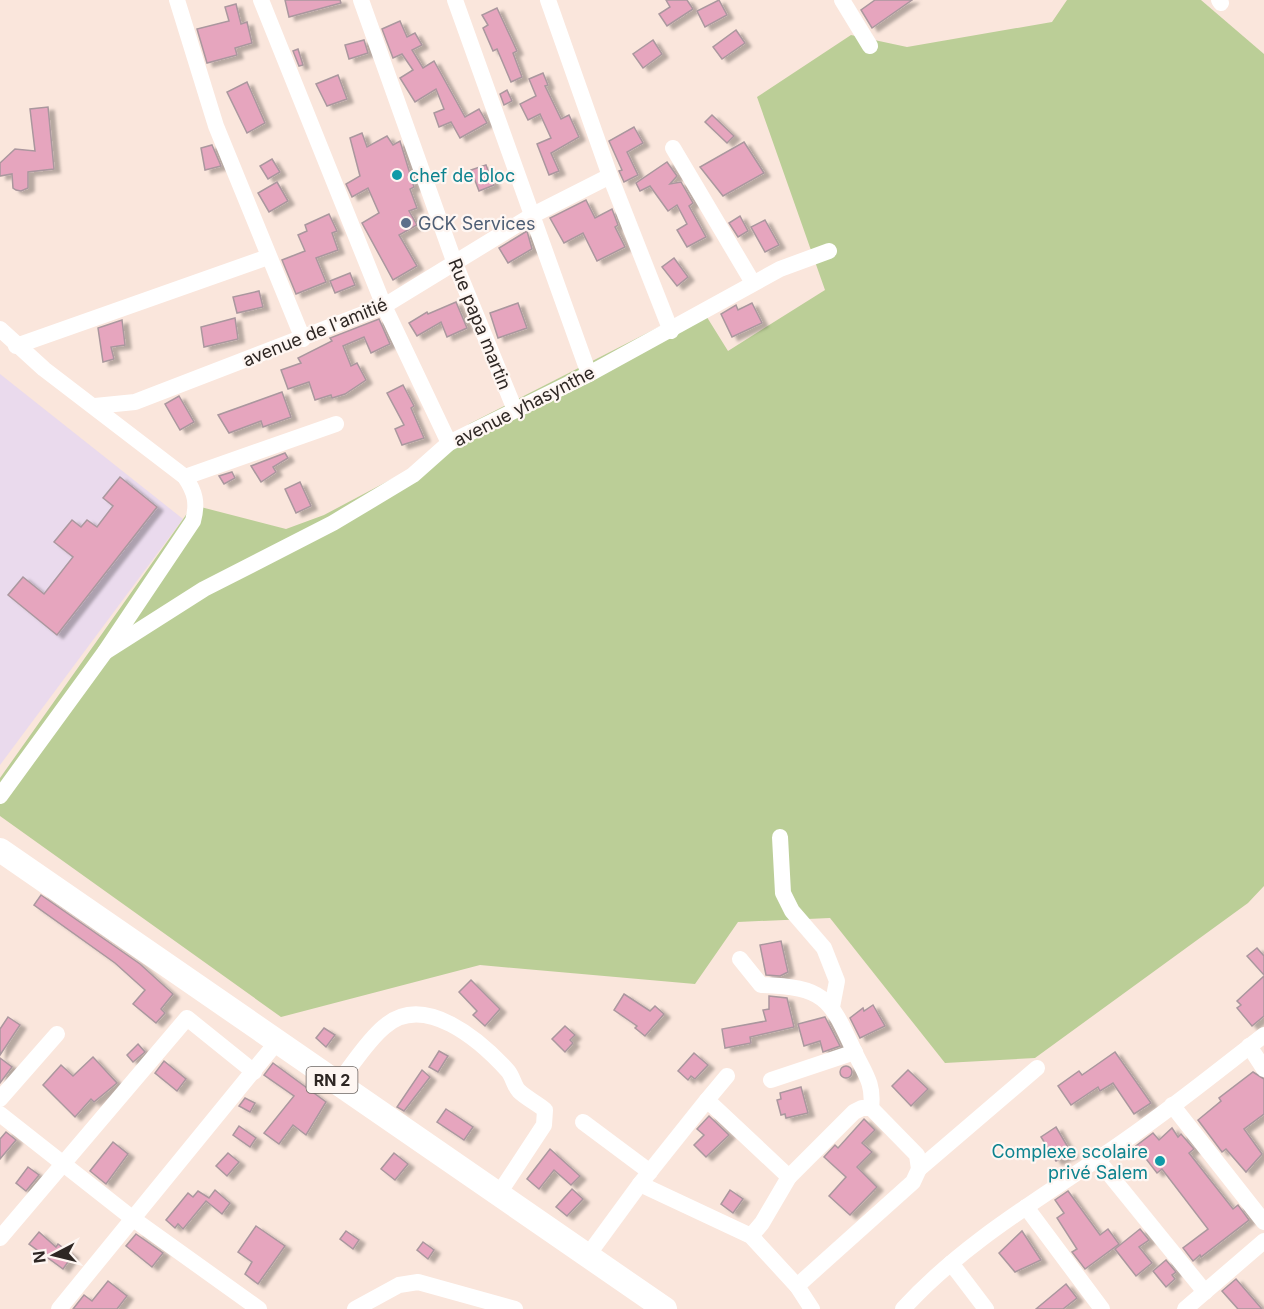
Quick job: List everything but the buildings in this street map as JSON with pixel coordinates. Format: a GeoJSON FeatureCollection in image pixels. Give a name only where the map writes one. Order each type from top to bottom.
{"type":"FeatureCollection","features":[{"type":"Feature","properties":{"kind":"highway","name":"RN 2"},"geometry":{"type":"LineString","coordinates":[[0,850],[665,1309]]}},
{"type":"Feature","properties":{"kind":"street"},"geometry":{"type":"LineString","coordinates":[[177,0],[216,126],[303,339]]}},
{"type":"Feature","properties":{"kind":"street"},"geometry":{"type":"LineString","coordinates":[[261,0],[384,306],[449,443]]}},
{"type":"Feature","properties":{"kind":"street","name":"Rue papa martin"},"geometry":{"type":"LineString","coordinates":[[362,0],[454,261],[515,410]]}},
{"type":"Feature","properties":{"kind":"street"},"geometry":{"type":"LineString","coordinates":[[455,0],[589,374]]}},
{"type":"Feature","properties":{"kind":"street"},"geometry":{"type":"LineString","coordinates":[[548,0],[609,176],[671,331]]}},
{"type":"Feature","properties":{"kind":"street"},"geometry":{"type":"LineString","coordinates":[[842,0],[870,46]]}},
{"type":"Feature","properties":{"kind":"street"},"geometry":{"type":"LineString","coordinates":[[672,148],[753,283]]}},
{"type":"Feature","properties":{"kind":"street","name":"avenue de l'amitié"},"geometry":{"type":"LineString","coordinates":[[95,406],[135,402],[384,306],[454,261],[531,216],[609,176]]}},
{"type":"Feature","properties":{"kind":"street","name":"avenue yhasynthe"},"geometry":{"type":"LineString","coordinates":[[105,652],[204,590],[333,524],[413,475],[449,443],[671,331],[780,269],[829,251]]}},
{"type":"Feature","properties":{"kind":"street"},"geometry":{"type":"LineString","coordinates":[[16,346],[268,256]]}},
{"type":"Feature","properties":{"kind":"street"},"geometry":{"type":"LineString","coordinates":[[0,329],[16,346],[184,477],[195,494],[193,521],[105,652],[0,796]]}},
{"type":"Feature","properties":{"kind":"street"},"geometry":{"type":"LineString","coordinates":[[184,477],[336,424]]}},
{"type":"Feature","properties":{"kind":"street"},"geometry":{"type":"LineString","coordinates":[[780,837],[783,893],[792,911],[824,948],[837,981],[832,1007]]}},
{"type":"Feature","properties":{"kind":"street"},"geometry":{"type":"LineString","coordinates":[[740,958],[761,985],[797,986],[826,1000],[840,1018],[873,1090],[871,1108]]}},
{"type":"Feature","properties":{"kind":"street"},"geometry":{"type":"LineString","coordinates":[[337,1084],[384,1027],[401,1016],[420,1014],[459,1029],[486,1047],[511,1074],[519,1090],[545,1110],[544,1125],[498,1195]]}},
{"type":"Feature","properties":{"kind":"street"},"geometry":{"type":"LineString","coordinates":[[0,1238],[187,1018],[254,1072]]}},
{"type":"Feature","properties":{"kind":"street"},"geometry":{"type":"LineString","coordinates":[[0,1099],[57,1034]]}},
{"type":"Feature","properties":{"kind":"street"},"geometry":{"type":"LineString","coordinates":[[903,1309],[934,1275],[1026,1207],[1172,1105],[1264,1035]]}},
{"type":"Feature","properties":{"kind":"street"},"geometry":{"type":"LineString","coordinates":[[59,1309],[277,1042]]}},
{"type":"Feature","properties":{"kind":"street"},"geometry":{"type":"LineString","coordinates":[[1249,1046],[1264,1069]]}},
{"type":"Feature","properties":{"kind":"street"},"geometry":{"type":"LineString","coordinates":[[771,1080],[855,1052]]}},
{"type":"Feature","properties":{"kind":"street"},"geometry":{"type":"LineString","coordinates":[[918,1169],[1037,1068]]}},
{"type":"Feature","properties":{"kind":"street"},"geometry":{"type":"LineString","coordinates":[[588,1255],[645,1178],[727,1076]]}},
{"type":"Feature","properties":{"kind":"street"},"geometry":{"type":"LineString","coordinates":[[707,1100],[789,1178]]}},
{"type":"Feature","properties":{"kind":"street"},"geometry":{"type":"LineString","coordinates":[[1172,1105],[1264,1222]]}},
{"type":"Feature","properties":{"kind":"street"},"geometry":{"type":"LineString","coordinates":[[751,1236],[762,1223],[789,1178],[855,1112],[862,1108],[871,1108],[917,1155],[918,1169],[913,1182],[797,1286]]}},
{"type":"Feature","properties":{"kind":"street"},"geometry":{"type":"LineString","coordinates":[[0,1114],[132,1218],[259,1309]]}},
{"type":"Feature","properties":{"kind":"street"},"geometry":{"type":"LineString","coordinates":[[582,1122],[645,1178],[751,1236],[797,1286],[812,1309]]}},
{"type":"Feature","properties":{"kind":"street"},"geometry":{"type":"LineString","coordinates":[[1097,1159],[1205,1292]]}},
{"type":"Feature","properties":{"kind":"street"},"geometry":{"type":"LineString","coordinates":[[1026,1207],[1102,1309]]}},
{"type":"Feature","properties":{"kind":"street"},"geometry":{"type":"LineString","coordinates":[[1185,1309],[1264,1241]]}},
{"type":"Feature","properties":{"kind":"street"},"geometry":{"type":"LineString","coordinates":[[951,1263],[987,1309]]}},
{"type":"Feature","properties":{"kind":"street"},"geometry":{"type":"LineString","coordinates":[[355,1309],[399,1285],[418,1282],[515,1309]]}},
{"type":"Feature","properties":{"kind":"shaded area"},"geometry":{"type":"Polygon","coordinates":[[[0,374],[183,519],[0,765],[0,374]]]}},
{"type":"Feature","properties":{"kind":"green space"},"geometry":{"type":"Polygon","coordinates":[[[1067,0],[1201,0],[1264,54],[1264,886],[1248,903],[1035,1058],[945,1063],[830,918],[738,922],[695,984],[480,965],[281,1017],[0,816],[0,778],[193,505],[286,529],[324,515],[439,454],[469,424],[700,306],[728,351],[825,290],[757,97],[851,35],[907,47],[1052,22],[1067,0]]]}},
{"type":"Feature","properties":{"kind":"place","name":"chef de bloc"},"geometry":{"type":"Point","coordinates":[397,175]}},
{"type":"Feature","properties":{"kind":"place","name":"GCK Services"},"geometry":{"type":"Point","coordinates":[406,223]}},
{"type":"Feature","properties":{"kind":"place","name":"Complexe scolaire privé Salem"},"geometry":{"type":"Point","coordinates":[1160,1161]}}]}
